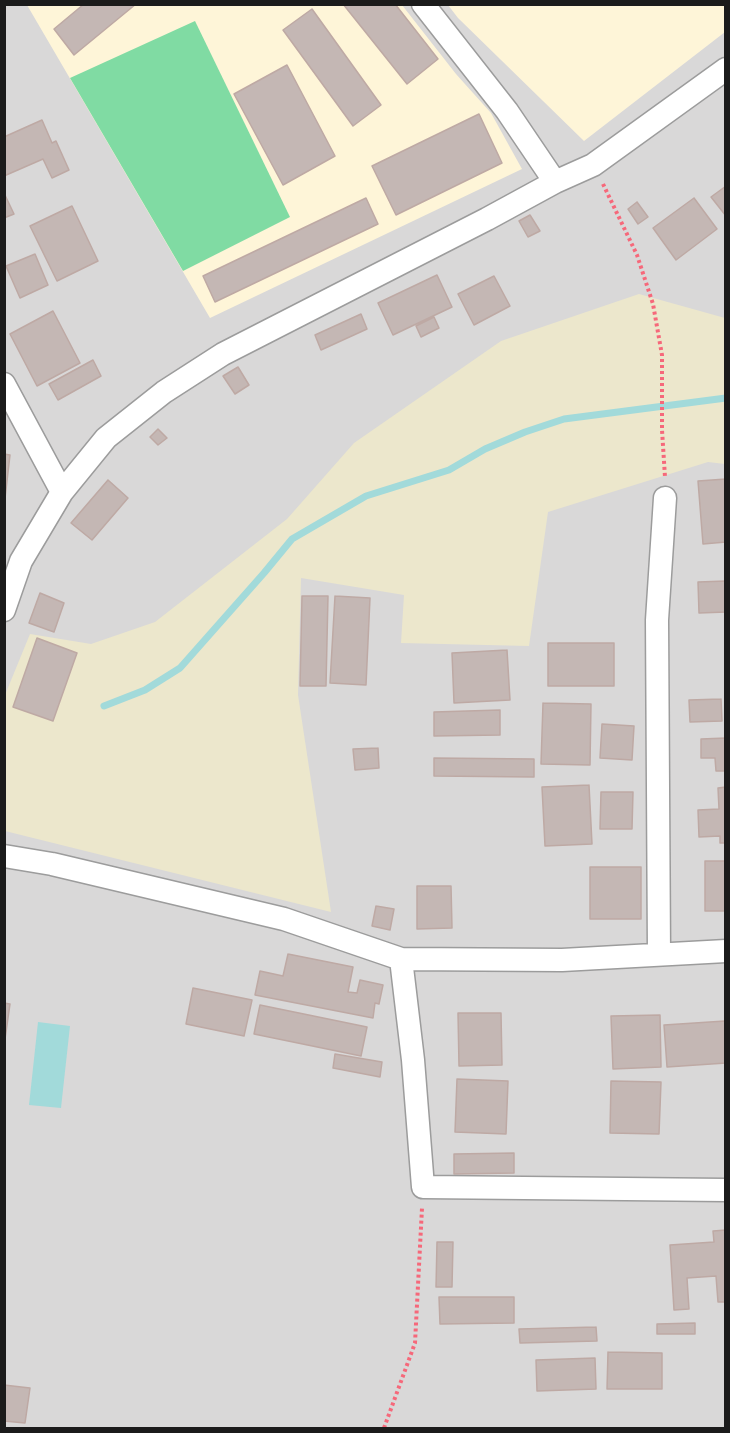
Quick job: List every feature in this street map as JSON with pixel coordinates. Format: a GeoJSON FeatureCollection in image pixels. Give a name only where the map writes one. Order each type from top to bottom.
{"type":"FeatureCollection","features":[{"type":"Feature","properties":{"kind":"street"},"geometry":{"type":"LineString","coordinates":[[423,4],[507,111],[555,182]]}},
{"type":"Feature","properties":{"kind":"street"},"geometry":{"type":"LineString","coordinates":[[4,610],[13,556],[106,438],[164,392],[223,354],[555,182],[593,165],[726,69]]}},
{"type":"Feature","properties":{"kind":"street"},"geometry":{"type":"LineString","coordinates":[[4,384],[62,492]]}},
{"type":"Feature","properties":{"kind":"street"},"geometry":{"type":"LineString","coordinates":[[659,954],[657,620],[665,498]]}},
{"type":"Feature","properties":{"kind":"street"},"geometry":{"type":"LineString","coordinates":[[4,856],[52,864],[284,919],[401,959],[562,960],[726,951]]}},
{"type":"Feature","properties":{"kind":"street"},"geometry":{"type":"LineString","coordinates":[[401,959],[413,1060],[423,1187],[726,1190]]}},
{"type":"Feature","properties":{"kind":"path"},"geometry":{"type":"LineString","coordinates":[[593,165],[637,255],[653,304],[662,355],[665,498]]}},
{"type":"Feature","properties":{"kind":"path"},"geometry":{"type":"LineString","coordinates":[[384,1428],[415,1343],[423,1187]]}},
{"type":"Feature","properties":{"kind":"shaded area"},"geometry":{"type":"Polygon","coordinates":[[[5,5],[725,5],[725,1428],[5,1428],[5,5]]]}},
{"type":"Feature","properties":{"kind":"shaded area"},"geometry":{"type":"Polygon","coordinates":[[[27,5],[402,5],[456,74],[491,113],[522,169],[210,318],[27,5]]]}},
{"type":"Feature","properties":{"kind":"shaded area"},"geometry":{"type":"Polygon","coordinates":[[[448,5],[725,5],[725,32],[584,141],[458,18],[448,5]]]}},
{"type":"Feature","properties":{"kind":"shaded area"},"geometry":{"type":"Polygon","coordinates":[[[639,294],[725,318],[725,464],[708,462],[548,512],[529,646],[401,643],[404,595],[301,578],[298,695],[331,912],[5,831],[5,695],[30,634],[91,644],[155,622],[287,519],[354,443],[501,341],[639,294]]]}},
{"type":"Feature","properties":{"kind":"green space"},"geometry":{"type":"Polygon","coordinates":[[[195,21],[290,217],[183,271],[70,78],[195,21]]]}},
{"type":"Feature","properties":{"kind":"water"},"geometry":{"type":"Polygon","coordinates":[[[38,1022],[70,1026],[61,1108],[29,1105],[38,1022]]]}},
{"type":"Feature","properties":{"kind":"building"},"geometry":{"type":"Polygon","coordinates":[[[84,4],[136,4],[74,55],[54,29],[84,4]]]}},
{"type":"Feature","properties":{"kind":"building"},"geometry":{"type":"Polygon","coordinates":[[[343,4],[395,4],[438,59],[407,84],[343,4]]]}},
{"type":"Feature","properties":{"kind":"building"},"geometry":{"type":"Polygon","coordinates":[[[312,9],[381,105],[353,126],[283,30],[312,9]]]}},
{"type":"Feature","properties":{"kind":"building"},"geometry":{"type":"Polygon","coordinates":[[[287,65],[335,156],[283,185],[234,94],[287,65]]]}},
{"type":"Feature","properties":{"kind":"building"},"geometry":{"type":"Polygon","coordinates":[[[479,114],[502,163],[396,215],[372,166],[479,114]]]}},
{"type":"Feature","properties":{"kind":"building"},"geometry":{"type":"Polygon","coordinates":[[[42,120],[52,143],[56,141],[69,170],[52,178],[43,159],[4,176],[4,137],[42,120]]]}},
{"type":"Feature","properties":{"kind":"building"},"geometry":{"type":"Polygon","coordinates":[[[726,186],[726,216],[711,197],[726,186]]]}},
{"type":"Feature","properties":{"kind":"building"},"geometry":{"type":"Polygon","coordinates":[[[4,193],[14,214],[4,218],[4,193]]]}},
{"type":"Feature","properties":{"kind":"building"},"geometry":{"type":"Polygon","coordinates":[[[366,198],[378,224],[215,302],[203,276],[366,198]]]}},
{"type":"Feature","properties":{"kind":"building"},"geometry":{"type":"Polygon","coordinates":[[[694,198],[717,229],[676,260],[653,228],[694,198]]]}},
{"type":"Feature","properties":{"kind":"building"},"geometry":{"type":"Polygon","coordinates":[[[637,202],[648,217],[638,224],[628,209],[637,202]]]}},
{"type":"Feature","properties":{"kind":"building"},"geometry":{"type":"Polygon","coordinates":[[[72,206],[98,261],[57,281],[30,226],[72,206]]]}},
{"type":"Feature","properties":{"kind":"building"},"geometry":{"type":"Polygon","coordinates":[[[530,215],[540,231],[528,237],[519,221],[530,215]]]}},
{"type":"Feature","properties":{"kind":"building"},"geometry":{"type":"Polygon","coordinates":[[[35,254],[48,285],[20,298],[6,266],[35,254]]]}},
{"type":"Feature","properties":{"kind":"building"},"geometry":{"type":"Polygon","coordinates":[[[437,275],[452,307],[393,335],[378,303],[437,275]]]}},
{"type":"Feature","properties":{"kind":"building"},"geometry":{"type":"Polygon","coordinates":[[[494,276],[510,306],[474,325],[458,294],[494,276]]]}},
{"type":"Feature","properties":{"kind":"building"},"geometry":{"type":"Polygon","coordinates":[[[53,311],[80,363],[37,386],[10,334],[53,311]]]}},
{"type":"Feature","properties":{"kind":"building"},"geometry":{"type":"Polygon","coordinates":[[[361,314],[367,329],[321,350],[315,335],[361,314]]]}},
{"type":"Feature","properties":{"kind":"building"},"geometry":{"type":"Polygon","coordinates":[[[434,317],[439,328],[421,337],[416,326],[434,317]]]}},
{"type":"Feature","properties":{"kind":"building"},"geometry":{"type":"Polygon","coordinates":[[[93,360],[101,376],[58,400],[49,384],[93,360]]]}},
{"type":"Feature","properties":{"kind":"building"},"geometry":{"type":"Polygon","coordinates":[[[238,367],[249,385],[235,394],[223,376],[238,367]]]}},
{"type":"Feature","properties":{"kind":"building"},"geometry":{"type":"Polygon","coordinates":[[[158,429],[167,438],[158,445],[150,437],[158,429]]]}},
{"type":"Feature","properties":{"kind":"building"},"geometry":{"type":"Polygon","coordinates":[[[4,454],[10,455],[4,507],[4,454]]]}},
{"type":"Feature","properties":{"kind":"building"},"geometry":{"type":"Polygon","coordinates":[[[726,479],[726,542],[703,544],[698,481],[726,479]]]}},
{"type":"Feature","properties":{"kind":"building"},"geometry":{"type":"Polygon","coordinates":[[[108,480],[128,498],[92,540],[71,523],[108,480]]]}},
{"type":"Feature","properties":{"kind":"building"},"geometry":{"type":"Polygon","coordinates":[[[726,581],[726,612],[699,613],[698,582],[726,581]]]}},
{"type":"Feature","properties":{"kind":"building"},"geometry":{"type":"Polygon","coordinates":[[[40,593],[64,603],[54,632],[29,623],[40,593]]]}},
{"type":"Feature","properties":{"kind":"building"},"geometry":{"type":"Polygon","coordinates":[[[302,596],[328,596],[326,686],[300,686],[302,596]]]}},
{"type":"Feature","properties":{"kind":"building"},"geometry":{"type":"Polygon","coordinates":[[[335,596],[370,598],[366,685],[330,683],[335,596]]]}},
{"type":"Feature","properties":{"kind":"building"},"geometry":{"type":"Polygon","coordinates":[[[37,638],[77,653],[53,721],[13,707],[37,638]]]}},
{"type":"Feature","properties":{"kind":"building"},"geometry":{"type":"Polygon","coordinates":[[[548,643],[614,643],[614,686],[548,686],[548,643]]]}},
{"type":"Feature","properties":{"kind":"building"},"geometry":{"type":"Polygon","coordinates":[[[507,650],[510,700],[454,703],[452,653],[507,650]]]}},
{"type":"Feature","properties":{"kind":"building"},"geometry":{"type":"Polygon","coordinates":[[[721,699],[722,721],[690,722],[689,700],[721,699]]]}},
{"type":"Feature","properties":{"kind":"building"},"geometry":{"type":"Polygon","coordinates":[[[543,703],[591,704],[590,765],[541,764],[543,703]]]}},
{"type":"Feature","properties":{"kind":"building"},"geometry":{"type":"Polygon","coordinates":[[[500,710],[500,735],[434,736],[434,712],[500,710]]]}},
{"type":"Feature","properties":{"kind":"building"},"geometry":{"type":"Polygon","coordinates":[[[602,724],[634,726],[632,760],[600,758],[602,724]]]}},
{"type":"Feature","properties":{"kind":"building"},"geometry":{"type":"Polygon","coordinates":[[[726,738],[726,771],[716,771],[715,758],[701,758],[701,739],[726,738]]]}},
{"type":"Feature","properties":{"kind":"building"},"geometry":{"type":"Polygon","coordinates":[[[378,748],[379,768],[355,770],[353,749],[378,748]]]}},
{"type":"Feature","properties":{"kind":"building"},"geometry":{"type":"Polygon","coordinates":[[[434,758],[534,759],[534,777],[434,776],[434,758]]]}},
{"type":"Feature","properties":{"kind":"building"},"geometry":{"type":"Polygon","coordinates":[[[589,785],[592,844],[545,846],[542,787],[589,785]]]}},
{"type":"Feature","properties":{"kind":"building"},"geometry":{"type":"Polygon","coordinates":[[[726,787],[726,843],[720,843],[720,836],[699,837],[698,810],[719,809],[718,788],[726,787]]]}},
{"type":"Feature","properties":{"kind":"building"},"geometry":{"type":"Polygon","coordinates":[[[601,792],[633,792],[632,829],[600,829],[601,792]]]}},
{"type":"Feature","properties":{"kind":"building"},"geometry":{"type":"Polygon","coordinates":[[[705,861],[726,861],[726,911],[705,911],[705,861]]]}},
{"type":"Feature","properties":{"kind":"building"},"geometry":{"type":"Polygon","coordinates":[[[590,867],[641,867],[641,919],[590,919],[590,867]]]}},
{"type":"Feature","properties":{"kind":"building"},"geometry":{"type":"Polygon","coordinates":[[[417,886],[451,886],[452,928],[417,929],[417,886]]]}},
{"type":"Feature","properties":{"kind":"building"},"geometry":{"type":"Polygon","coordinates":[[[376,906],[394,909],[390,930],[372,926],[376,906]]]}},
{"type":"Feature","properties":{"kind":"building"},"geometry":{"type":"Polygon","coordinates":[[[288,954],[353,967],[348,992],[357,993],[360,980],[383,985],[379,1004],[375,1003],[373,1018],[255,995],[260,971],[283,976],[288,954]]]}},
{"type":"Feature","properties":{"kind":"building"},"geometry":{"type":"Polygon","coordinates":[[[193,988],[252,1000],[244,1036],[186,1024],[193,988]]]}},
{"type":"Feature","properties":{"kind":"building"},"geometry":{"type":"Polygon","coordinates":[[[4,1003],[10,1004],[5,1039],[4,1039],[4,1003]]]}},
{"type":"Feature","properties":{"kind":"building"},"geometry":{"type":"Polygon","coordinates":[[[260,1005],[367,1027],[361,1056],[254,1034],[260,1005]]]}},
{"type":"Feature","properties":{"kind":"building"},"geometry":{"type":"Polygon","coordinates":[[[458,1013],[501,1013],[502,1065],[459,1066],[458,1013]]]}},
{"type":"Feature","properties":{"kind":"building"},"geometry":{"type":"Polygon","coordinates":[[[660,1015],[661,1067],[613,1069],[611,1016],[660,1015]]]}},
{"type":"Feature","properties":{"kind":"building"},"geometry":{"type":"Polygon","coordinates":[[[725,1021],[726,1063],[667,1067],[664,1025],[725,1021]]]}},
{"type":"Feature","properties":{"kind":"building"},"geometry":{"type":"Polygon","coordinates":[[[335,1054],[382,1062],[380,1077],[333,1068],[335,1054]]]}},
{"type":"Feature","properties":{"kind":"building"},"geometry":{"type":"Polygon","coordinates":[[[457,1079],[508,1081],[506,1134],[455,1132],[457,1079]]]}},
{"type":"Feature","properties":{"kind":"building"},"geometry":{"type":"Polygon","coordinates":[[[611,1081],[661,1082],[659,1134],[610,1133],[611,1081]]]}},
{"type":"Feature","properties":{"kind":"building"},"geometry":{"type":"Polygon","coordinates":[[[514,1153],[514,1173],[454,1174],[454,1154],[514,1153]]]}},
{"type":"Feature","properties":{"kind":"building"},"geometry":{"type":"Polygon","coordinates":[[[726,1230],[726,1302],[718,1302],[716,1276],[687,1278],[689,1309],[674,1310],[670,1245],[714,1242],[713,1231],[726,1230]]]}},
{"type":"Feature","properties":{"kind":"building"},"geometry":{"type":"Polygon","coordinates":[[[437,1242],[453,1242],[452,1287],[436,1287],[437,1242]]]}},
{"type":"Feature","properties":{"kind":"building"},"geometry":{"type":"Polygon","coordinates":[[[439,1297],[514,1297],[514,1323],[440,1324],[439,1297]]]}},
{"type":"Feature","properties":{"kind":"building"},"geometry":{"type":"Polygon","coordinates":[[[695,1323],[695,1334],[657,1334],[657,1324],[695,1323]]]}},
{"type":"Feature","properties":{"kind":"building"},"geometry":{"type":"Polygon","coordinates":[[[596,1327],[597,1341],[520,1343],[519,1329],[596,1327]]]}},
{"type":"Feature","properties":{"kind":"building"},"geometry":{"type":"Polygon","coordinates":[[[608,1352],[662,1353],[662,1389],[607,1389],[608,1352]]]}},
{"type":"Feature","properties":{"kind":"building"},"geometry":{"type":"Polygon","coordinates":[[[595,1358],[596,1389],[537,1391],[536,1360],[595,1358]]]}},
{"type":"Feature","properties":{"kind":"building"},"geometry":{"type":"Polygon","coordinates":[[[4,1385],[30,1388],[25,1423],[4,1421],[4,1385]]]}},
{"type":"Feature","properties":{"kind":"waterway"},"geometry":{"type":"LineString","coordinates":[[104,706],[145,690],[180,668],[292,539],[366,496],[449,470],[485,449],[564,419],[726,398]]}}]}
